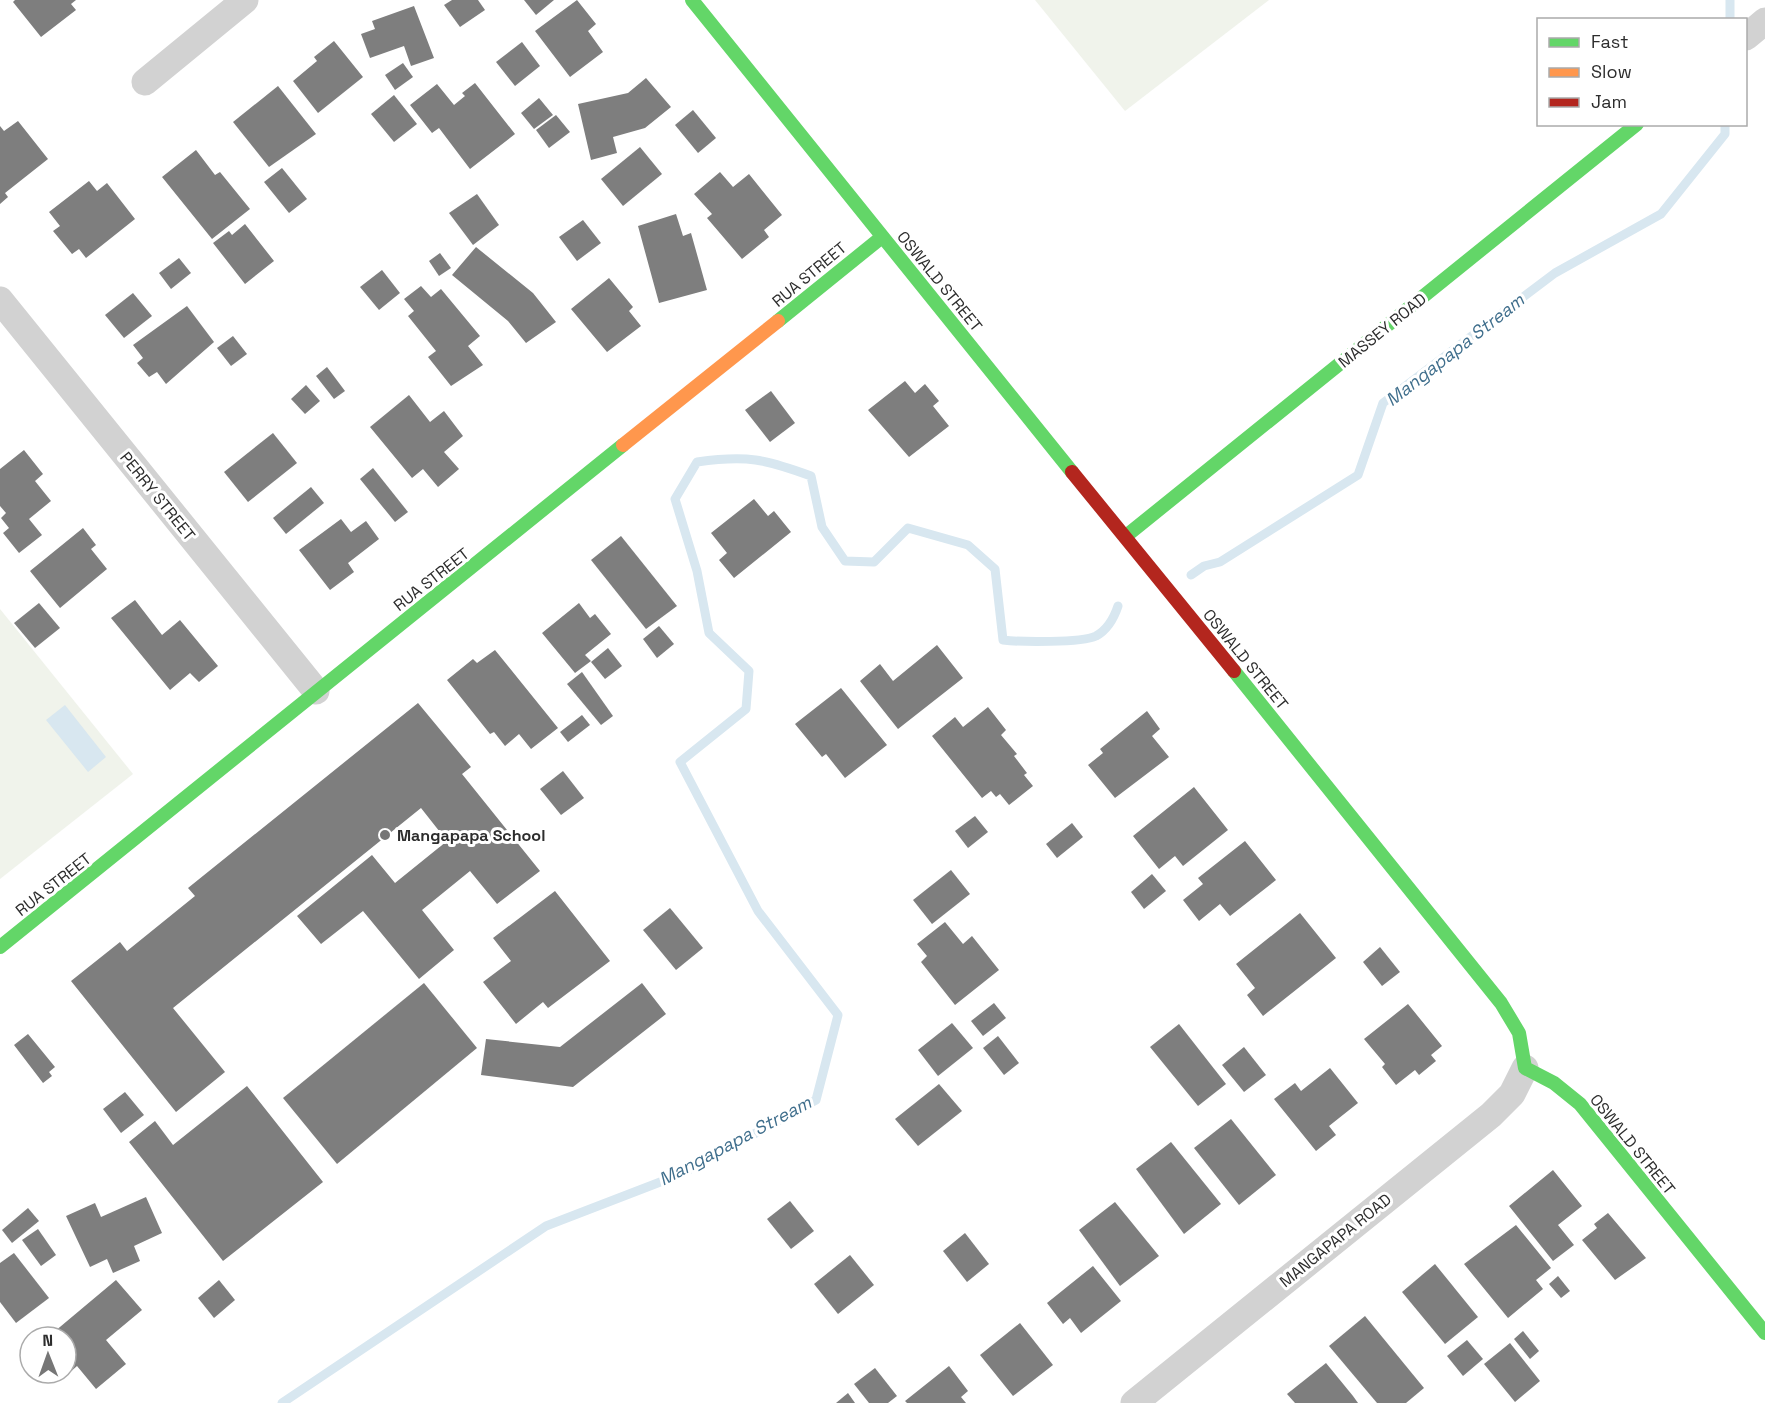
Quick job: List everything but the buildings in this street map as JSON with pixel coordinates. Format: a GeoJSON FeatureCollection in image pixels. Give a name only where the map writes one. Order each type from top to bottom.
{"type":"FeatureCollection","features":[{"type":"Feature","properties":{"kind":"street"},"geometry":{"type":"LineString","coordinates":[[145,82],[245,0]]}},
{"type":"Feature","properties":{"kind":"street","name":"OSWALD STREET"},"geometry":{"type":"LineString","coordinates":[[692,0],[1519,1026],[1524,1048],[1525,1068],[1554,1083],[1580,1104],[1765,1333]]}},
{"type":"Feature","properties":{"kind":"street","name":"MASSEY ROAD"},"geometry":{"type":"LineString","coordinates":[[1126,536],[1635,126]]}},
{"type":"Feature","properties":{"kind":"street","name":"RUA STREET"},"geometry":{"type":"LineString","coordinates":[[0,948],[159,822],[316,691],[696,390],[882,237]]}},
{"type":"Feature","properties":{"kind":"street","name":"PERRY STREET"},"geometry":{"type":"LineString","coordinates":[[0,300],[316,691]]}},
{"type":"Feature","properties":{"kind":"street","name":"MANGAPAPA ROAD"},"geometry":{"type":"LineString","coordinates":[[1134,1403],[1491,1115],[1512,1094],[1525,1068]]}},
{"type":"Feature","properties":{"kind":"shaded area"},"geometry":{"type":"Polygon","coordinates":[[[1035,0],[1269,0],[1125,111],[1035,0]]]}},
{"type":"Feature","properties":{"kind":"shaded area"},"geometry":{"type":"Polygon","coordinates":[[[0,609],[133,774],[0,879],[0,609]]]}},
{"type":"Feature","properties":{"kind":"shaded area"},"geometry":{"type":"Polygon","coordinates":[[[65,705],[106,757],[88,772],[46,720],[65,705]]]}},
{"type":"Feature","properties":{"kind":"waterway","name":"Mangapapa Stream"},"geometry":{"type":"LineString","coordinates":[[1730,0],[1730,18]]}},
{"type":"Feature","properties":{"kind":"waterway","name":"Mangapapa Stream"},"geometry":{"type":"LineString","coordinates":[[1191,575],[1204,566],[1220,562],[1358,475],[1383,403],[1555,273],[1661,214],[1725,134],[1725,126]]}},
{"type":"Feature","properties":{"kind":"waterway","name":"Mangapapa Stream"},"geometry":{"type":"LineString","coordinates":[[282,1403],[546,1226],[681,1174],[816,1100],[838,1015],[758,911],[680,762],[746,709],[749,671],[709,633],[697,571],[675,499],[697,462],[729,459],[756,460],[811,476],[822,527],[845,561],[874,562],[908,528],[968,545],[995,569],[1003,640],[1078,640],[1096,636],[1107,627],[1118,606]]}},
{"type":"Feature","properties":{"kind":"traffic: fast"},"geometry":{"type":"LineString","coordinates":[[692,0],[1072,472]]}},
{"type":"Feature","properties":{"kind":"traffic: fast"},"geometry":{"type":"LineString","coordinates":[[1126,536],[1635,126]]}},
{"type":"Feature","properties":{"kind":"traffic: fast"},"geometry":{"type":"LineString","coordinates":[[778,321],[882,237]]}},
{"type":"Feature","properties":{"kind":"traffic: fast"},"geometry":{"type":"LineString","coordinates":[[0,947],[623,445]]}},
{"type":"Feature","properties":{"kind":"traffic: fast"},"geometry":{"type":"LineString","coordinates":[[1234,671],[1501,1003],[1519,1033],[1525,1068],[1554,1083],[1580,1104],[1765,1333]]}},
{"type":"Feature","properties":{"kind":"traffic: slow"},"geometry":{"type":"LineString","coordinates":[[623,445],[778,321]]}},
{"type":"Feature","properties":{"kind":"traffic: jam"},"geometry":{"type":"LineString","coordinates":[[1072,472],[1234,671]]}},
{"type":"Feature","properties":{"kind":"place","name":"Mangapapa School"},"geometry":{"type":"Point","coordinates":[385,835]}}]}
